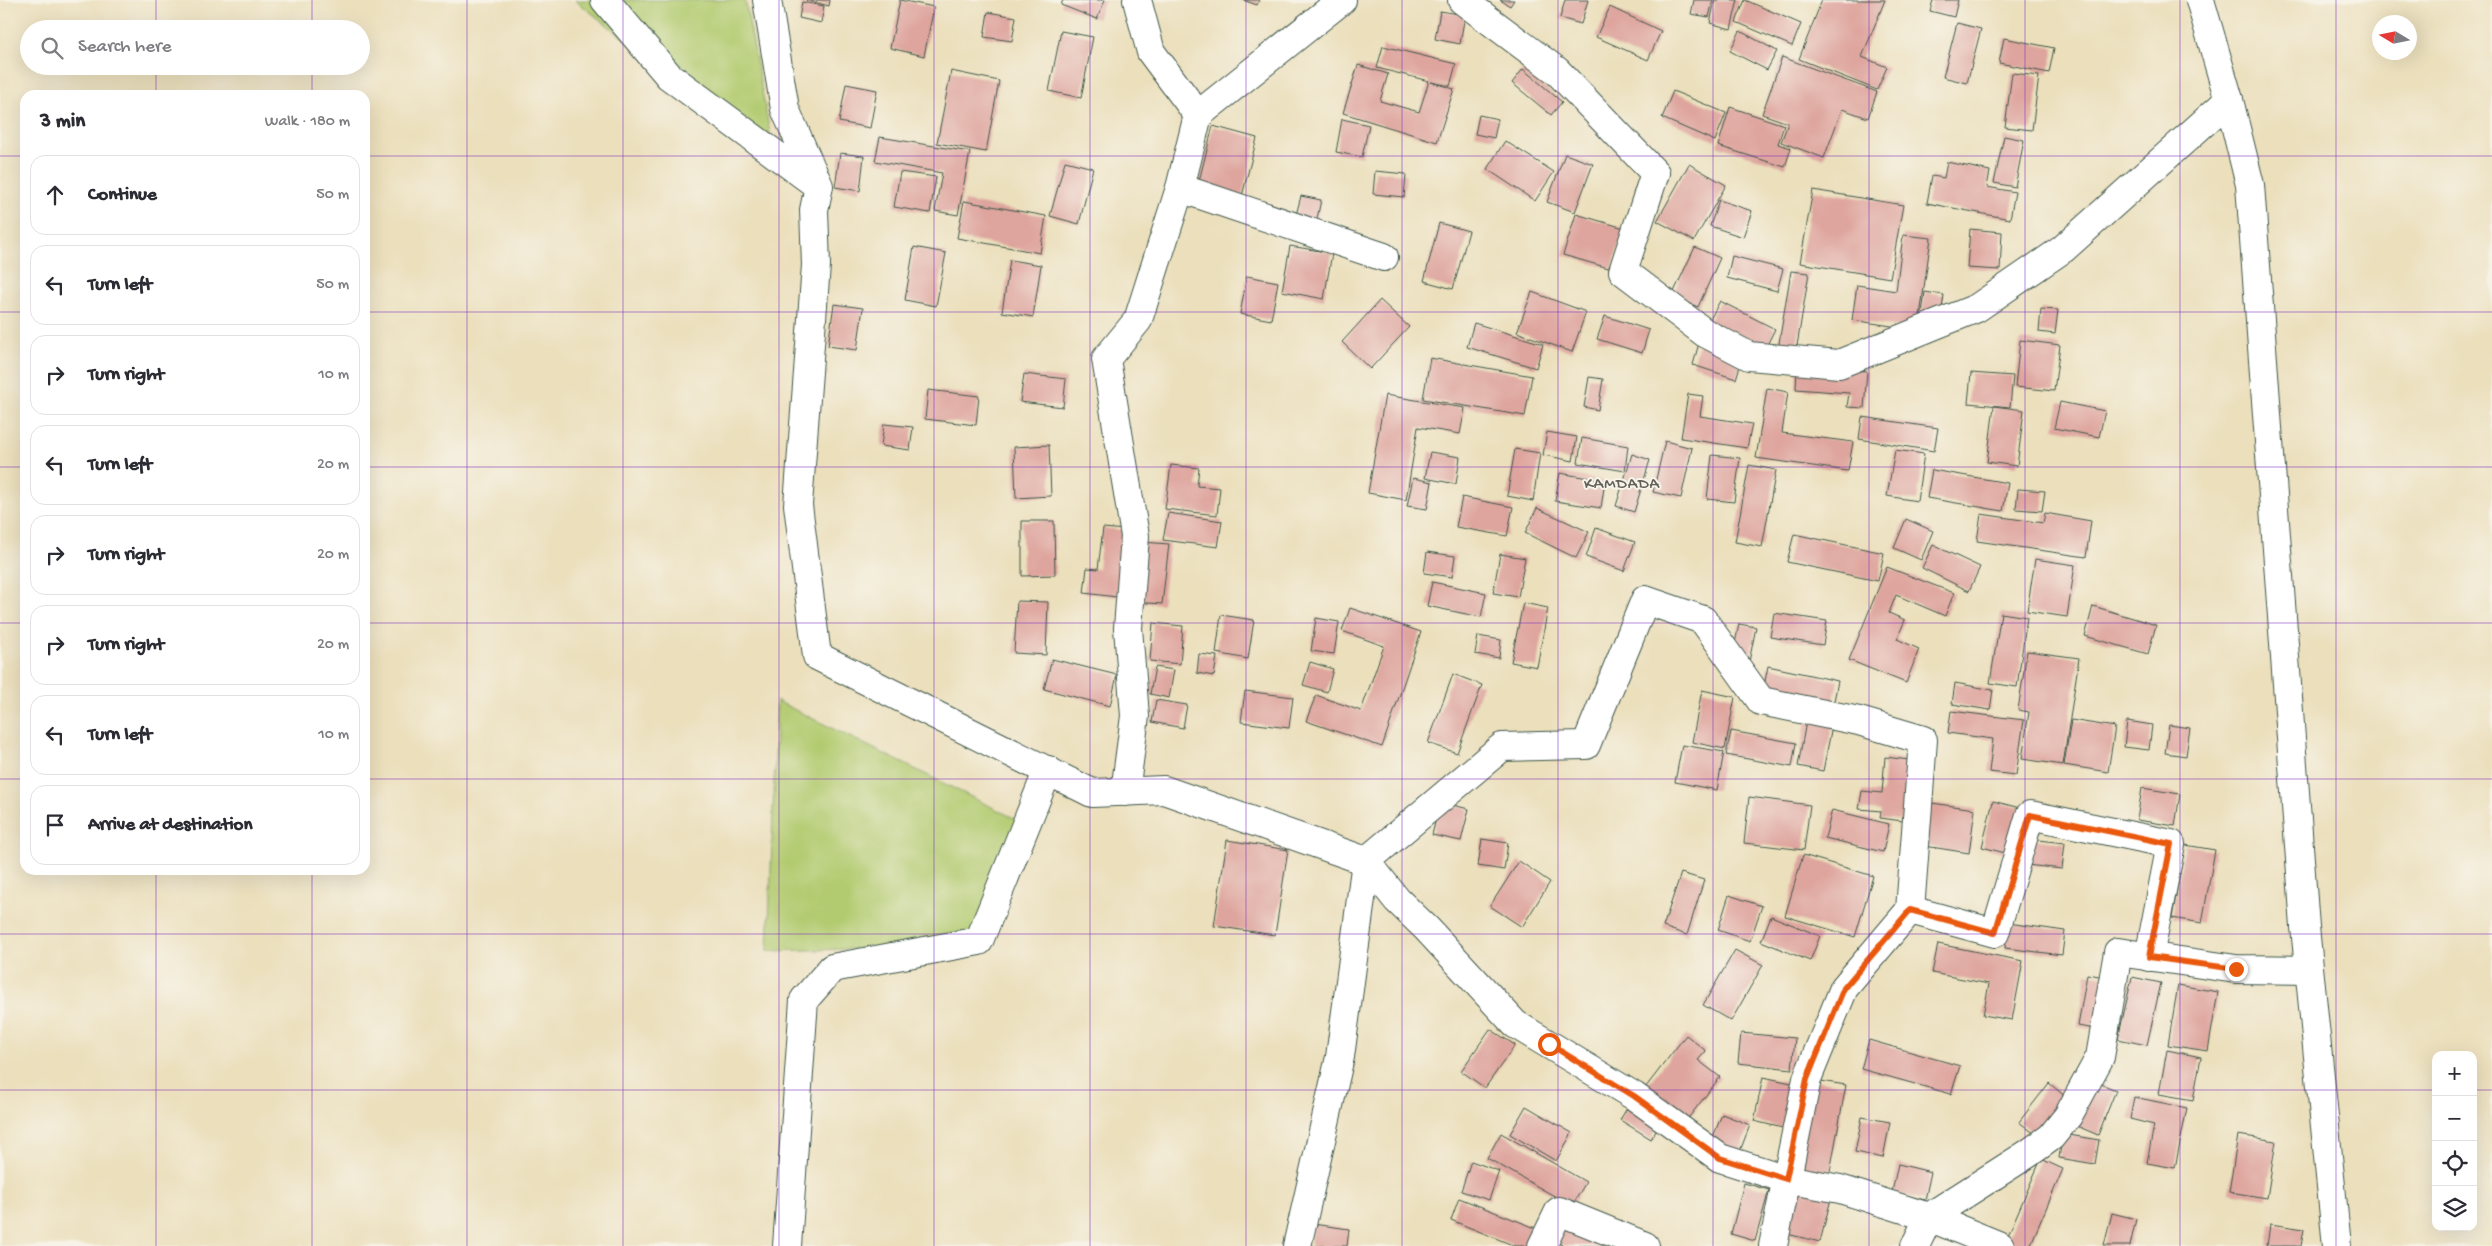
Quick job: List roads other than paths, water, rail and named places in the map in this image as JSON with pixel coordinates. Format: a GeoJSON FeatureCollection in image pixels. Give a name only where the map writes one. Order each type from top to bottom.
{"type":"FeatureCollection","features":[{"type":"Feature","properties":{"kind":"street"},"geometry":{"type":"LineString","coordinates":[[605,0],[669,76],[819,186]]}},
{"type":"Feature","properties":{"kind":"street"},"geometry":{"type":"LineString","coordinates":[[767,0],[786,109],[819,186],[814,210],[816,264],[798,505],[817,656],[1092,792],[1164,790],[1366,861],[1397,900],[1428,929],[1515,1024],[1634,1096],[1720,1158],[1786,1179],[1840,1189],[1929,1217],[2000,1246]]}},
{"type":"Feature","properties":{"kind":"street"},"geometry":{"type":"LineString","coordinates":[[1136,0],[1151,52],[1198,115]]}},
{"type":"Feature","properties":{"kind":"street"},"geometry":{"type":"LineString","coordinates":[[1125,792],[1135,716],[1128,628],[1135,536],[1106,359],[1138,320],[1180,188],[1198,115],[1342,0]]}},
{"type":"Feature","properties":{"kind":"street"},"geometry":{"type":"LineString","coordinates":[[1462,0],[1557,71],[1655,173],[1623,271],[1705,333],[1749,356],[1839,364],[1977,308],[2064,249],[2229,100]]}},
{"type":"Feature","properties":{"kind":"street"},"geometry":{"type":"LineString","coordinates":[[2200,0],[2229,100],[2250,185],[2309,970],[2337,1246]]}},
{"type":"Feature","properties":{"kind":"street"},"geometry":{"type":"LineString","coordinates":[[1180,188],[1384,257]]}},
{"type":"Feature","properties":{"kind":"street"},"geometry":{"type":"LineString","coordinates":[[1297,1246],[1340,1057],[1366,861],[1502,747],[1586,745],[1645,600],[1703,620],[1761,700],[1859,720],[1923,740],[1910,910],[1844,988],[1807,1079],[1773,1246]]}},
{"type":"Feature","properties":{"kind":"street"},"geometry":{"type":"LineString","coordinates":[[787,1246],[804,1000],[832,968],[979,941],[1048,770]]}},
{"type":"Feature","properties":{"kind":"street"},"geometry":{"type":"LineString","coordinates":[[1910,910],[1995,933],[2030,815],[2171,844],[2149,957]]}},
{"type":"Feature","properties":{"kind":"street"},"geometry":{"type":"LineString","coordinates":[[1916,1246],[1929,1217],[2030,1153],[2051,1137],[2068,1116],[2100,1057],[2118,952],[2236,969],[2309,970]]}},
{"type":"Feature","properties":{"kind":"street"},"geometry":{"type":"LineString","coordinates":[[1542,1246],[1559,1211],[1645,1246]]}},
{"type":"Feature","properties":{"kind":"district","name":"KAMDADA"},"geometry":{"type":"Point","coordinates":[1622,485]}}]}
